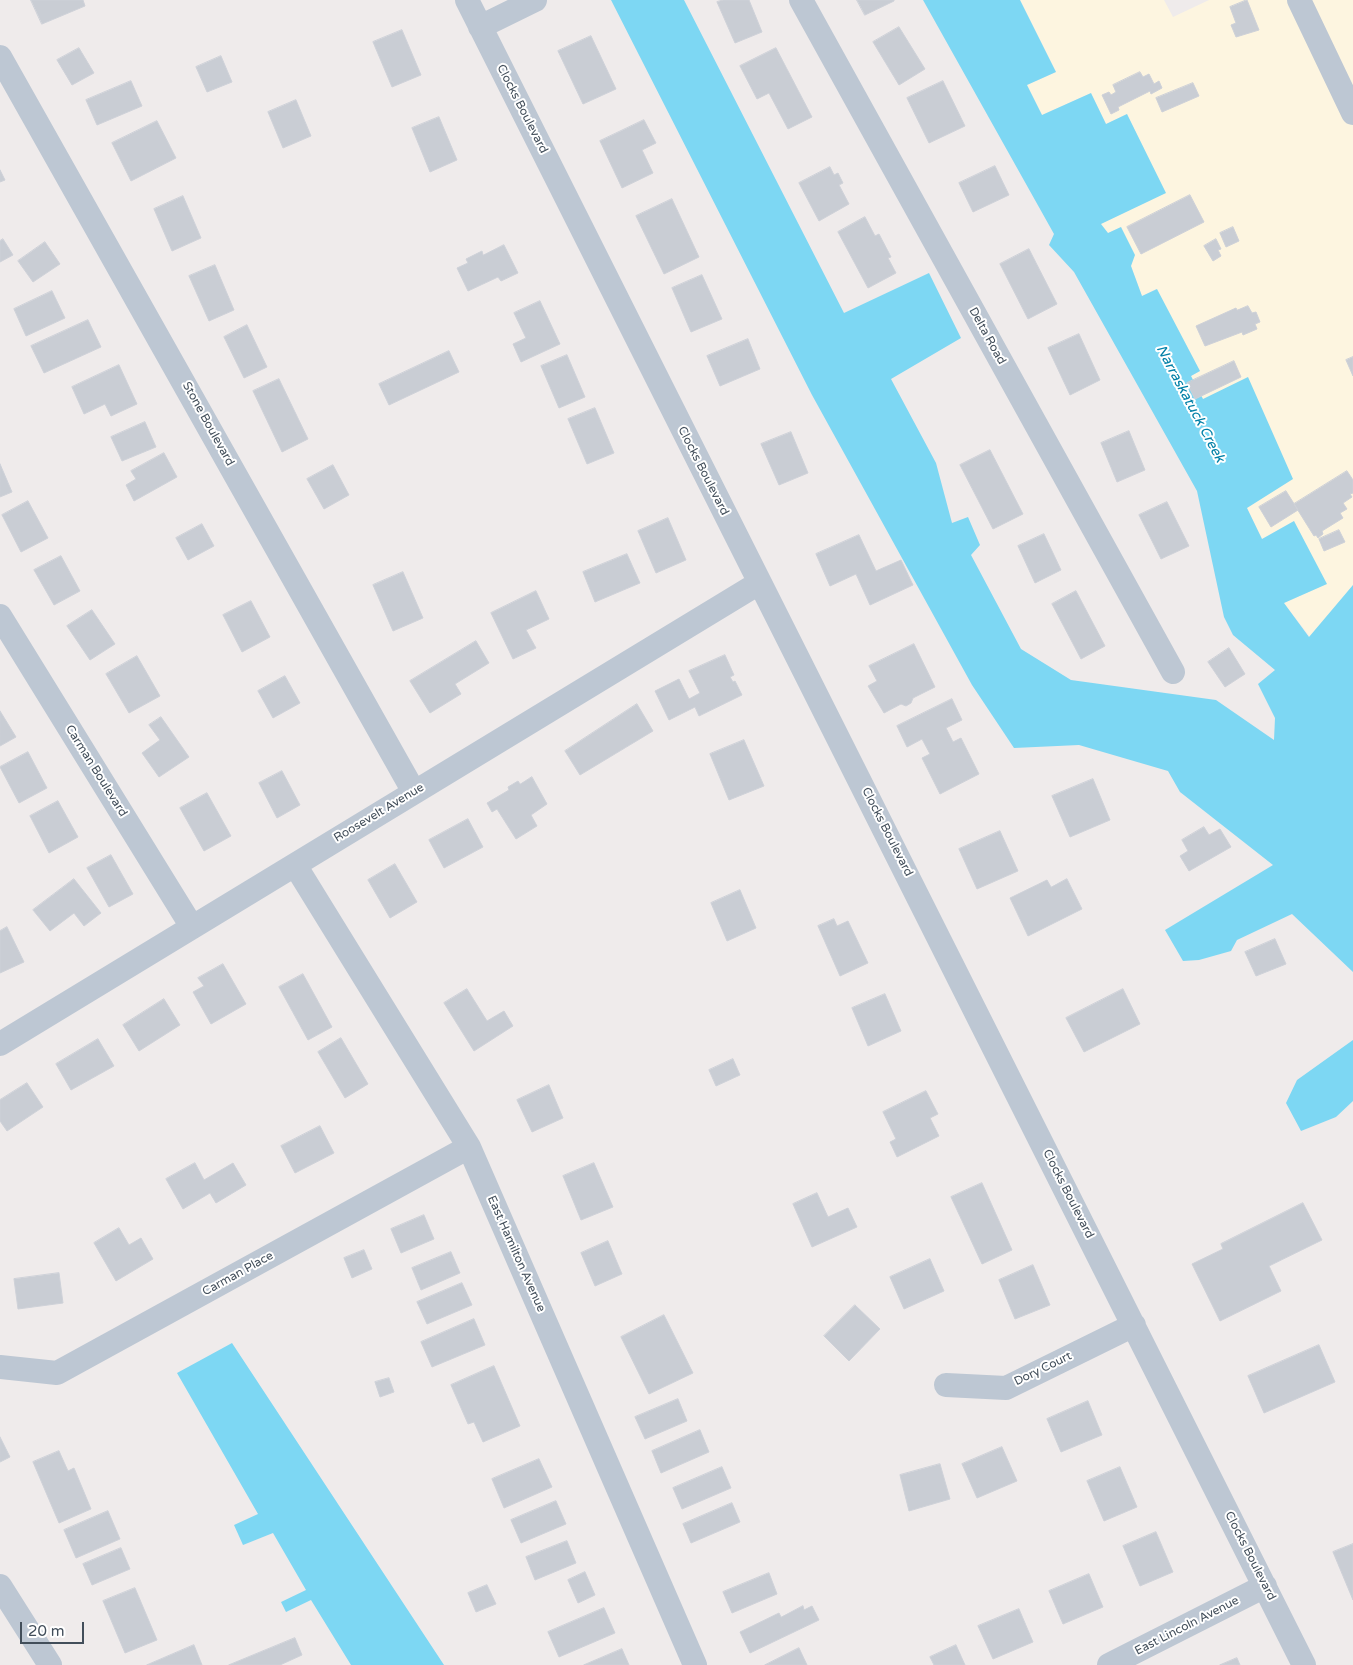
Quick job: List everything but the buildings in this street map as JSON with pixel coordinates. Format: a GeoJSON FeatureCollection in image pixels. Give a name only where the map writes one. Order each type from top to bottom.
{"type":"FeatureCollection","features":[{"type":"Feature","properties":{"kind":"street","name":"Clocks Boulevard"},"geometry":{"type":"LineString","coordinates":[[467,0],[759,584],[924,904],[1304,1665]]}},
{"type":"Feature","properties":{"kind":"street"},"geometry":{"type":"LineString","coordinates":[[480,27],[535,0]]}},
{"type":"Feature","properties":{"kind":"street","name":"Delta Road"},"geometry":{"type":"LineString","coordinates":[[801,0],[1173,672]]}},
{"type":"Feature","properties":{"kind":"street"},"geometry":{"type":"LineString","coordinates":[[1299,0],[1353,113]]}},
{"type":"Feature","properties":{"kind":"street","name":"Stone Boulevard"},"geometry":{"type":"LineString","coordinates":[[0,57],[414,792]]}},
{"type":"Feature","properties":{"kind":"street","name":"Roosevelt Avenue"},"geometry":{"type":"LineString","coordinates":[[0,1044],[759,584]]}},
{"type":"Feature","properties":{"kind":"street","name":"Carman Boulevard"},"geometry":{"type":"LineString","coordinates":[[0,616],[192,927]]}},
{"type":"Feature","properties":{"kind":"street","name":"East Hamilton Avenue"},"geometry":{"type":"LineString","coordinates":[[295,865],[469,1147],[695,1665]]}},
{"type":"Feature","properties":{"kind":"street","name":"Carman Place"},"geometry":{"type":"LineString","coordinates":[[0,1367],[57,1373],[469,1147]]}},
{"type":"Feature","properties":{"kind":"street","name":"Dory Court"},"geometry":{"type":"LineString","coordinates":[[946,1385],[1006,1388],[1134,1325]]}},
{"type":"Feature","properties":{"kind":"street"},"geometry":{"type":"LineString","coordinates":[[0,1586],[50,1665]]}},
{"type":"Feature","properties":{"kind":"street","name":"East Lincoln Avenue"},"geometry":{"type":"LineString","coordinates":[[1109,1665],[1265,1586]]}},
{"type":"Feature","properties":{"kind":"shaded area"},"geometry":{"type":"Polygon","coordinates":[[[1020,0],[1164,0],[1173,17],[1209,0],[1353,0],[1353,585],[1310,637],[1284,603],[1326,584],[1294,521],[1262,539],[1247,508],[1248,378],[1203,400],[1191,376],[1200,371],[1156,289],[1142,296],[1131,266],[1121,227],[1108,233],[1100,224],[1165,193],[1127,114],[1106,124],[1091,93],[1042,115],[1027,85],[1056,72],[1020,0]]]}},
{"type":"Feature","properties":{"kind":"water","name":"Narraskatuck Creek"},"geometry":{"type":"Polygon","coordinates":[[[611,0],[684,0],[844,313],[929,273],[961,338],[891,379],[936,463],[952,523],[968,517],[980,545],[971,555],[1021,649],[1071,680],[1216,700],[1274,740],[1275,718],[1258,684],[1275,670],[1233,635],[1224,617],[1197,491],[1074,272],[1049,245],[1054,234],[923,0],[1020,0],[1056,72],[1027,85],[1042,115],[1091,93],[1106,124],[1127,114],[1166,193],[1101,224],[1108,233],[1121,227],[1135,255],[1131,266],[1142,296],[1157,289],[1200,371],[1191,376],[1203,399],[1248,377],[1293,479],[1247,508],[1262,539],[1294,521],[1327,584],[1284,603],[1309,637],[1353,585],[1353,972],[1292,914],[1237,940],[1231,951],[1199,960],[1183,961],[1165,930],[1273,865],[1180,792],[1168,771],[1079,745],[1014,748],[972,685],[812,395],[611,0]]]}},
{"type":"Feature","properties":{"kind":"water"},"geometry":{"type":"Polygon","coordinates":[[[1353,1040],[1353,1101],[1336,1117],[1301,1131],[1286,1103],[1297,1080],[1353,1040]]]}},
{"type":"Feature","properties":{"kind":"water"},"geometry":{"type":"Polygon","coordinates":[[[232,1343],[444,1665],[351,1665],[311,1600],[286,1612],[281,1602],[306,1590],[273,1533],[243,1545],[234,1525],[258,1514],[177,1373],[232,1343]]]}}]}
